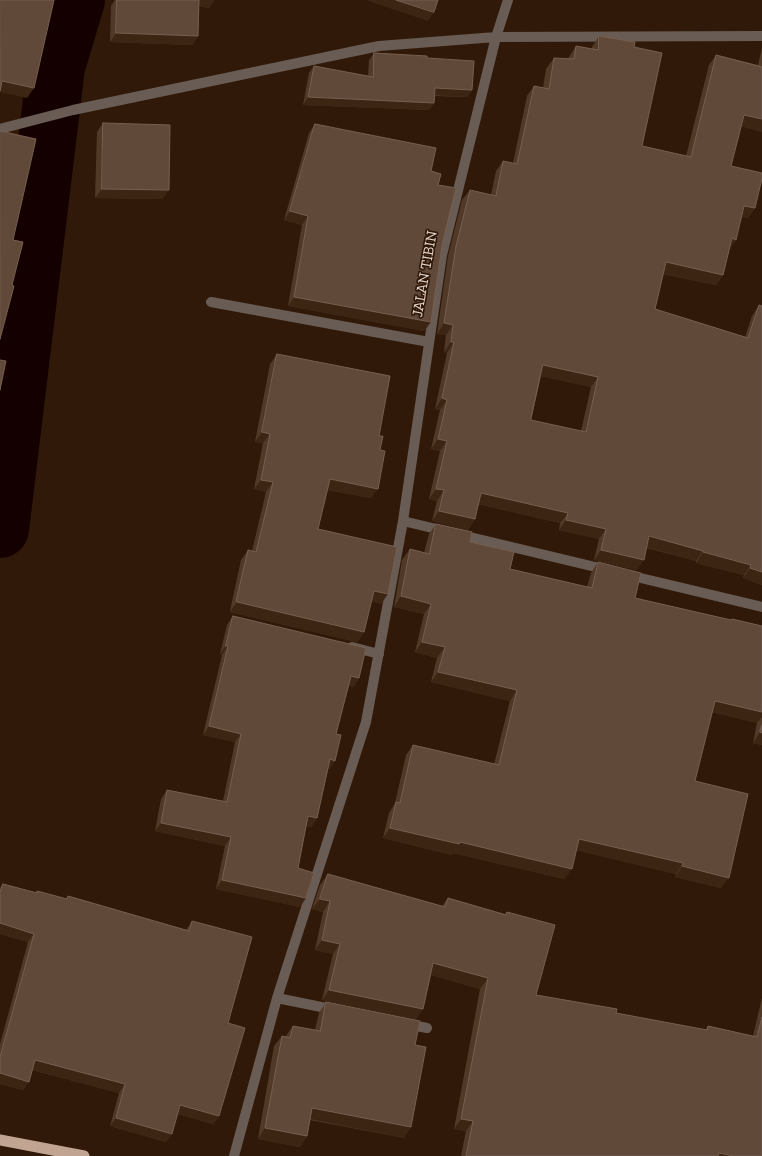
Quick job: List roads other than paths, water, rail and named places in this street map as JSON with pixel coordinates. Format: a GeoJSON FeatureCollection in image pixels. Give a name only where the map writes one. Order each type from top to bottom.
{"type":"FeatureCollection","features":[{"type":"Feature","properties":{"kind":"highway"},"geometry":{"type":"LineString","coordinates":[[0,1140],[84,1156]]}},
{"type":"Feature","properties":{"kind":"street","name":"JALAN TIBIN"},"geometry":{"type":"LineString","coordinates":[[234,1156],[277,998],[366,722],[403,521],[442,255],[496,37],[508,0]]}},
{"type":"Feature","properties":{"kind":"street"},"geometry":{"type":"LineString","coordinates":[[0,129],[72,110],[379,46],[496,37],[762,36]]}},
{"type":"Feature","properties":{"kind":"street"},"geometry":{"type":"LineString","coordinates":[[211,302],[429,342]]}},
{"type":"Feature","properties":{"kind":"street"},"geometry":{"type":"LineString","coordinates":[[403,521],[762,607]]}},
{"type":"Feature","properties":{"kind":"street"},"geometry":{"type":"LineString","coordinates":[[341,645],[379,654]]}},
{"type":"Feature","properties":{"kind":"street"},"geometry":{"type":"LineString","coordinates":[[277,998],[344,1012]]}},
{"type":"Feature","properties":{"kind":"street"},"geometry":{"type":"LineString","coordinates":[[397,1022],[427,1028]]}},
{"type":"Feature","properties":{"kind":"waterway"},"geometry":{"type":"LineString","coordinates":[[0,529],[56,67],[76,0]]}}]}
